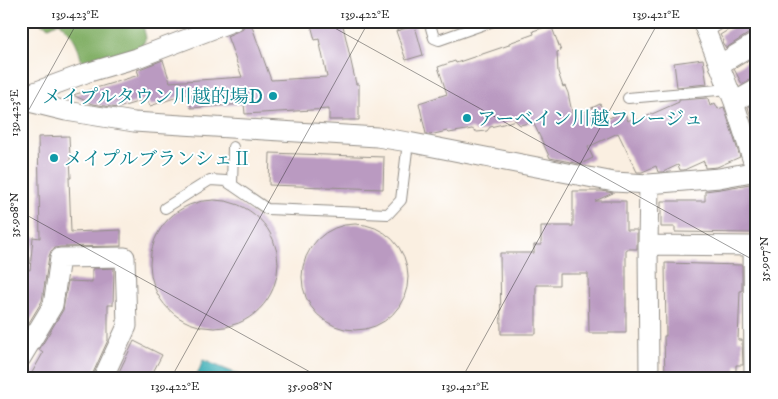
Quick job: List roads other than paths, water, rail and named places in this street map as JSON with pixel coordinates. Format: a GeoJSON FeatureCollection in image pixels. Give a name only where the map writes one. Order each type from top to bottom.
{"type":"FeatureCollection","features":[{"type":"Feature","properties":{"kind":"street"},"geometry":{"type":"LineString","coordinates":[[21,99],[86,73],[137,58],[234,21]]}},
{"type":"Feature","properties":{"kind":"street"},"geometry":{"type":"LineString","coordinates":[[21,99],[66,111],[134,122],[377,138],[408,142],[614,182],[649,184],[719,178],[756,171],[732,95],[704,27]]}},
{"type":"Feature","properties":{"kind":"street"},"geometry":{"type":"LineString","coordinates":[[719,65],[757,42]]}},
{"type":"Feature","properties":{"kind":"street"},"geometry":{"type":"LineString","coordinates":[[732,95],[757,89]]}},
{"type":"Feature","properties":{"kind":"street"},"geometry":{"type":"LineString","coordinates":[[649,184],[649,378]]}},
{"type":"Feature","properties":{"kind":"street"},"geometry":{"type":"LineString","coordinates":[[648,245],[755,246],[754,378]]}},
{"type":"Feature","properties":{"kind":"street"},"geometry":{"type":"LineString","coordinates":[[21,358],[53,305],[60,258],[125,257],[127,326],[103,378]]}},
{"type":"Feature","properties":{"kind":"lane"},"geometry":{"type":"LineString","coordinates":[[429,21],[434,38],[439,40],[493,21]]}},
{"type":"Feature","properties":{"kind":"lane"},"geometry":{"type":"LineString","coordinates":[[704,27],[724,21]]}},
{"type":"Feature","properties":{"kind":"lane"},"geometry":{"type":"LineString","coordinates":[[628,98],[732,95]]}},
{"type":"Feature","properties":{"kind":"lane"},"geometry":{"type":"LineString","coordinates":[[165,208],[210,180],[226,181],[267,210],[388,214],[402,200],[408,142]]}},
{"type":"Feature","properties":{"kind":"lane"},"geometry":{"type":"LineString","coordinates":[[232,185],[233,146]]}},
{"type":"Feature","properties":{"kind":"water"},"geometry":{"type":"Polygon","coordinates":[[[203,360],[247,378],[196,378],[203,360]]]}},
{"type":"Feature","properties":{"kind":"place","name":"メイプルタウン川越的場D"},"geometry":{"type":"Point","coordinates":[273,96]}},
{"type":"Feature","properties":{"kind":"place","name":"アーベイン川越フレージュ"},"geometry":{"type":"Point","coordinates":[467,118]}},
{"type":"Feature","properties":{"kind":"place","name":"メイプルブランシェⅡ"},"geometry":{"type":"Point","coordinates":[54,158]}}]}
